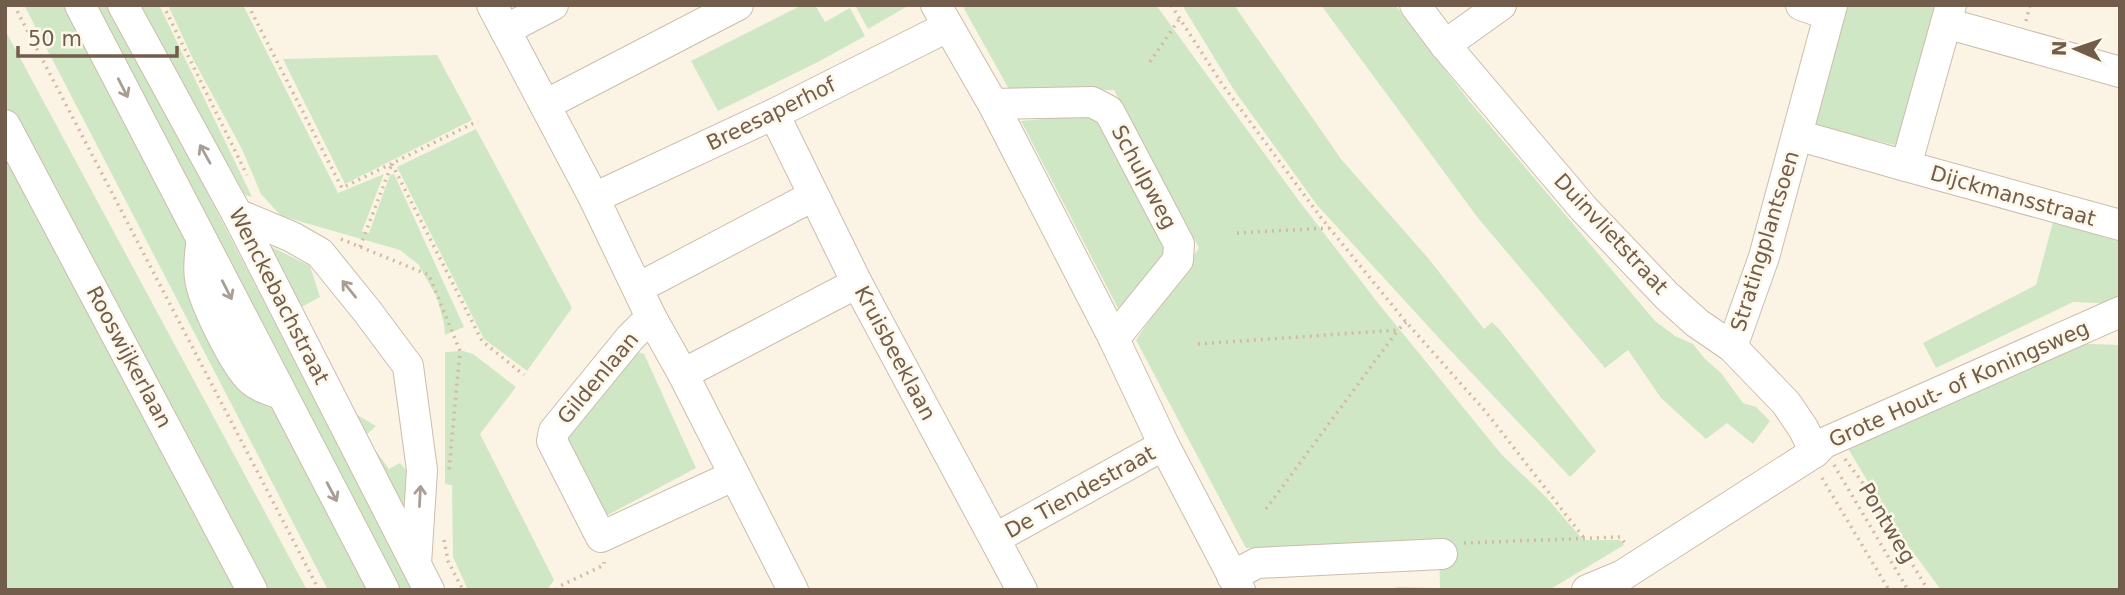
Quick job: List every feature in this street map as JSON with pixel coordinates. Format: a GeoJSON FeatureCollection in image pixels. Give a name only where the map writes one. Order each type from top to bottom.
{"type":"FeatureCollection","features":[{"type":"Feature","properties":{"kind":"street","name":"Wenckebachstraat"},"geometry":{"type":"LineString","coordinates":[[80,5],[384,590]]}},
{"type":"Feature","properties":{"kind":"street","name":"Wenckebachstraat"},"geometry":{"type":"LineString","coordinates":[[123,5],[237,214],[423,577]]}},
{"type":"Feature","properties":{"kind":"street"},"geometry":{"type":"LineString","coordinates":[[498,18],[553,5]]}},
{"type":"Feature","properties":{"kind":"street","name":"Duinvlietstraat"},"geometry":{"type":"LineString","coordinates":[[1415,5],[1445,45],[1584,209],[1667,296],[1697,323],[1732,347],[1786,403],[1815,452]]}},
{"type":"Feature","properties":{"kind":"street"},"geometry":{"type":"LineString","coordinates":[[1445,45],[1501,5]]}},
{"type":"Feature","properties":{"kind":"street"},"geometry":{"type":"LineString","coordinates":[[1801,5],[1831,10]]}},
{"type":"Feature","properties":{"kind":"street"},"geometry":{"type":"LineString","coordinates":[[545,105],[725,8]]}},
{"type":"Feature","properties":{"kind":"street","name":"Stratingplantsoen"},"geometry":{"type":"LineString","coordinates":[[1732,347],[1764,257],[1831,10]]}},
{"type":"Feature","properties":{"kind":"street"},"geometry":{"type":"LineString","coordinates":[[1906,166],[1948,14],[2120,72]]}},
{"type":"Feature","properties":{"kind":"street"},"geometry":{"type":"LineString","coordinates":[[942,16],[993,104],[1236,583],[1257,563],[1442,554]]}},
{"type":"Feature","properties":{"kind":"street","name":"Breesaperhof"},"geometry":{"type":"LineString","coordinates":[[594,198],[774,114],[942,16]]}},
{"type":"Feature","properties":{"kind":"street","name":"Gildenlaan"},"geometry":{"type":"LineString","coordinates":[[498,18],[594,198],[651,317],[793,590]]}},
{"type":"Feature","properties":{"kind":"street","name":"Schulpweg"},"geometry":{"type":"LineString","coordinates":[[993,104],[1092,102],[1109,111],[1179,244],[1178,260],[1114,339]]}},
{"type":"Feature","properties":{"kind":"street","name":"Kruisbeeklaan"},"geometry":{"type":"LineString","coordinates":[[774,114],[857,282],[1023,590]]}},
{"type":"Feature","properties":{"kind":"street","name":"Rooswijkerlaan"},"geometry":{"type":"LineString","coordinates":[[5,125],[252,590]]}},
{"type":"Feature","properties":{"kind":"street","name":"Stratingplantsoen"},"geometry":{"type":"LineString","coordinates":[[1797,135],[1906,166]]}},
{"type":"Feature","properties":{"kind":"street","name":"Dijckmansstraat"},"geometry":{"type":"LineString","coordinates":[[1906,166],[2120,225]]}},
{"type":"Feature","properties":{"kind":"street"},"geometry":{"type":"LineString","coordinates":[[638,288],[813,196]]}},
{"type":"Feature","properties":{"kind":"street"},"geometry":{"type":"LineString","coordinates":[[237,214],[292,237],[320,253],[408,366],[422,470],[423,577]]}},
{"type":"Feature","properties":{"kind":"street"},"geometry":{"type":"LineString","coordinates":[[683,374],[857,282]]}},
{"type":"Feature","properties":{"kind":"street","name":"Grote Hout- of Koningsweg"},"geometry":{"type":"LineString","coordinates":[[1598,587],[1623,575],[1815,452],[1824,443],[2120,312]]}},
{"type":"Feature","properties":{"kind":"street","name":"Gildenlaan"},"geometry":{"type":"LineString","coordinates":[[601,537],[552,441],[554,430],[630,338],[651,317]]}},
{"type":"Feature","properties":{"kind":"street","name":"De Tiendestraat"},"geometry":{"type":"LineString","coordinates":[[996,538],[1164,445]]}},
{"type":"Feature","properties":{"kind":"street"},"geometry":{"type":"LineString","coordinates":[[601,537],[733,475]]}},
{"type":"Feature","properties":{"kind":"path"},"geometry":{"type":"LineString","coordinates":[[14,5],[319,590]]}},
{"type":"Feature","properties":{"kind":"path"},"geometry":{"type":"LineString","coordinates":[[248,5],[342,188],[478,121]]}},
{"type":"Feature","properties":{"kind":"path"},"geometry":{"type":"LineString","coordinates":[[1171,5],[1222,84],[1329,228],[1486,412],[1584,538]]}},
{"type":"Feature","properties":{"kind":"path"},"geometry":{"type":"LineString","coordinates":[[1150,62],[1180,18]]}},
{"type":"Feature","properties":{"kind":"path"},"geometry":{"type":"LineString","coordinates":[[360,247],[391,164]]}},
{"type":"Feature","properties":{"kind":"path"},"geometry":{"type":"LineString","coordinates":[[391,164],[482,341],[524,375]]}},
{"type":"Feature","properties":{"kind":"path"},"geometry":{"type":"LineString","coordinates":[[1237,233],[1329,228]]}},
{"type":"Feature","properties":{"kind":"path"},"geometry":{"type":"LineString","coordinates":[[1266,509],[1406,321]]}},
{"type":"Feature","properties":{"kind":"path"},"geometry":{"type":"LineString","coordinates":[[1198,344],[1398,330]]}},
{"type":"Feature","properties":{"kind":"path"},"geometry":{"type":"LineString","coordinates":[[1815,452],[1842,453],[1928,590]]}},
{"type":"Feature","properties":{"kind":"path","name":"Pontweg"},"geometry":{"type":"LineString","coordinates":[[1839,473],[1908,590]]}},
{"type":"Feature","properties":{"kind":"path","name":"Pontweg"},"geometry":{"type":"LineString","coordinates":[[1823,482],[1889,590]]}},
{"type":"Feature","properties":{"kind":"path"},"geometry":{"type":"LineString","coordinates":[[556,590],[604,565],[601,537]]}},
{"type":"Feature","properties":{"kind":"path"},"geometry":{"type":"LineString","coordinates":[[1442,554],[1451,543],[1620,537],[1640,564]]}},
{"type":"Feature","properties":{"kind":"green space"},"geometry":{"type":"Polygon","coordinates":[[[24,5],[67,5],[272,406],[370,590],[328,590],[24,5]]]}},
{"type":"Feature","properties":{"kind":"green space"},"geometry":{"type":"Polygon","coordinates":[[[94,5],[110,5],[413,590],[397,590],[94,5]]]}},
{"type":"Feature","properties":{"kind":"green space"},"geometry":{"type":"Polygon","coordinates":[[[132,5],[159,5],[252,197],[245,195],[177,74],[132,5]]]}},
{"type":"Feature","properties":{"kind":"green space"},"geometry":{"type":"Polygon","coordinates":[[[168,5],[243,5],[338,193],[384,174],[362,231],[369,233],[390,175],[394,174],[464,327],[445,335],[437,297],[418,264],[400,250],[281,216],[261,194],[241,147],[193,59],[168,5]]]}},
{"type":"Feature","properties":{"kind":"green space"},"geometry":{"type":"Polygon","coordinates":[[[802,5],[815,5],[825,22],[850,8],[865,36],[718,111],[691,61],[802,5]]]}},
{"type":"Feature","properties":{"kind":"green space"},"geometry":{"type":"Polygon","coordinates":[[[855,5],[905,5],[906,7],[868,29],[855,5]]]}},
{"type":"Feature","properties":{"kind":"green space"},"geometry":{"type":"Polygon","coordinates":[[[962,5],[1156,5],[1299,201],[1502,455],[1547,498],[1583,540],[1620,540],[1624,545],[1549,590],[1380,590],[1399,587],[1440,588],[1439,544],[1246,548],[1136,340],[1199,248],[1114,90],[1010,91],[962,5]]]}},
{"type":"Feature","properties":{"kind":"green space"},"geometry":{"type":"Polygon","coordinates":[[[1182,5],[1234,5],[1341,159],[1428,258],[1484,329],[1492,322],[1500,330],[1596,451],[1570,477],[1317,205],[1234,90],[1182,5]]]}},
{"type":"Feature","properties":{"kind":"green space"},"geometry":{"type":"Polygon","coordinates":[[[1321,5],[1395,5],[1470,102],[1655,321],[1675,336],[1693,344],[1721,373],[1743,403],[1756,407],[1770,421],[1753,444],[1727,423],[1706,439],[1661,398],[1628,350],[1605,368],[1478,218],[1321,5]]]}},
{"type":"Feature","properties":{"kind":"green space"},"geometry":{"type":"Polygon","coordinates":[[[1845,5],[1936,5],[1899,146],[1814,126],[1845,5]]]}},
{"type":"Feature","properties":{"kind":"green space"},"geometry":{"type":"Polygon","coordinates":[[[5,30],[307,590],[5,590],[5,30]]]}},
{"type":"Feature","properties":{"kind":"green space"},"geometry":{"type":"Polygon","coordinates":[[[437,55],[472,120],[345,184],[283,59],[437,55]]]}},
{"type":"Feature","properties":{"kind":"green space"},"geometry":{"type":"Polygon","coordinates":[[[1100,114],[1170,250],[1121,314],[1021,121],[1100,114]]]}},
{"type":"Feature","properties":{"kind":"green space"},"geometry":{"type":"Polygon","coordinates":[[[476,129],[572,308],[527,371],[484,339],[397,167],[476,129]]]}},
{"type":"Feature","properties":{"kind":"green space"},"geometry":{"type":"Polygon","coordinates":[[[2053,222],[2120,242],[2120,304],[2073,302],[1936,368],[1923,343],[2036,285],[2053,222]]]}},
{"type":"Feature","properties":{"kind":"green space"},"geometry":{"type":"Polygon","coordinates":[[[268,245],[310,266],[320,297],[294,311],[268,245]]]}},
{"type":"Feature","properties":{"kind":"green space"},"geometry":{"type":"Polygon","coordinates":[[[2061,343],[2120,345],[2120,590],[1941,590],[1896,529],[1849,450],[1866,439],[2061,343]]]}},
{"type":"Feature","properties":{"kind":"green space"},"geometry":{"type":"Polygon","coordinates":[[[463,351],[473,354],[516,387],[480,434],[554,580],[547,590],[468,590],[453,557],[452,485],[445,484],[445,352],[463,351]]]}},
{"type":"Feature","properties":{"kind":"green space"},"geometry":{"type":"Polygon","coordinates":[[[638,352],[644,354],[696,468],[604,517],[597,495],[565,433],[638,352]]]}},
{"type":"Feature","properties":{"kind":"green space"},"geometry":{"type":"Polygon","coordinates":[[[344,407],[376,426],[365,436],[389,469],[400,463],[414,479],[414,531],[344,407]]]}}]}
